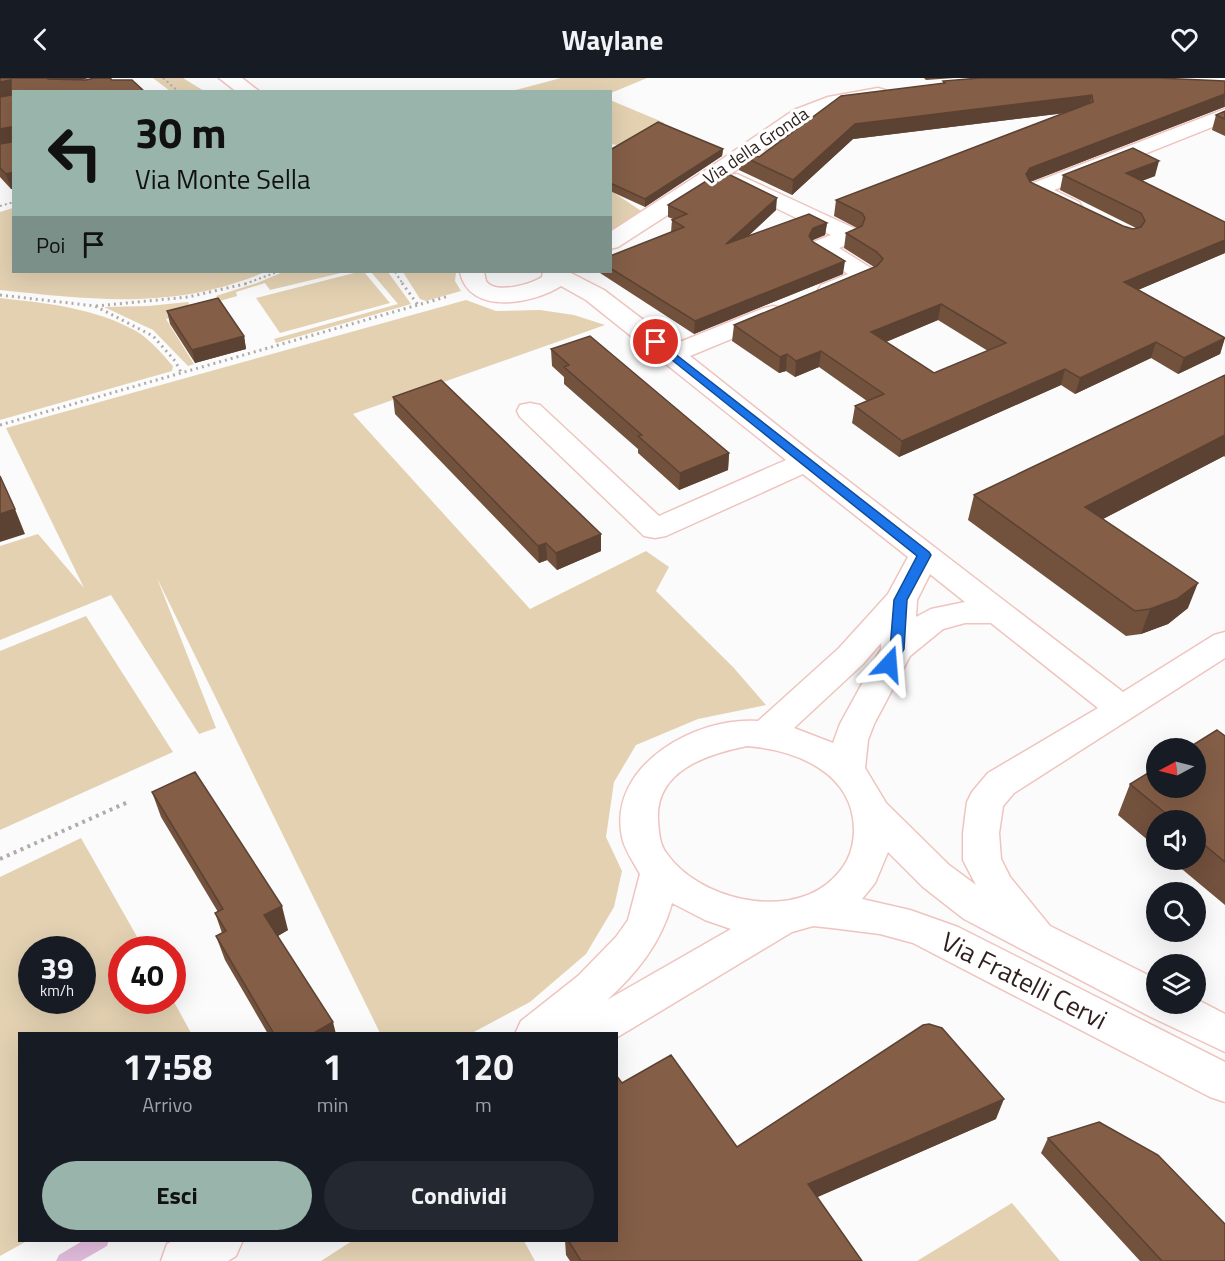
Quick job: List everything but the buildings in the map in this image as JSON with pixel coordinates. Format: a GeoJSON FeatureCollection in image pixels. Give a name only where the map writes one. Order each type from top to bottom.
{"type":"FeatureCollection","features":[{"type":"Feature","properties":{"kind":"street"},"geometry":{"type":"LineString","coordinates":[[229,78],[248,90]]}},
{"type":"Feature","properties":{"kind":"street","name":"Via della Gronda"},"geometry":{"type":"LineString","coordinates":[[615,238],[720,171],[808,109],[842,99],[896,91]]}},
{"type":"Feature","properties":{"kind":"street"},"geometry":{"type":"LineString","coordinates":[[1087,215],[1036,190],[1225,115]]}},
{"type":"Feature","properties":{"kind":"street"},"geometry":{"type":"LineString","coordinates":[[672,354],[866,275],[820,247],[850,234],[720,171]]}},
{"type":"Feature","properties":{"kind":"street"},"geometry":{"type":"LineString","coordinates":[[476,280],[508,295],[530,293],[548,285],[555,273],[595,295],[1122,709]]}},
{"type":"Feature","properties":{"kind":"street"},"geometry":{"type":"LineString","coordinates":[[530,293],[622,317]]}},
{"type":"Feature","properties":{"kind":"street"},"geometry":{"type":"LineString","coordinates":[[530,411],[655,529],[806,462]]}},
{"type":"Feature","properties":{"kind":"street"},"geometry":{"type":"LineString","coordinates":[[766,734],[835,672],[901,600],[924,555]]}},
{"type":"Feature","properties":{"kind":"street"},"geometry":{"type":"LineString","coordinates":[[897,649],[901,600]]}},
{"type":"Feature","properties":{"kind":"street"},"geometry":{"type":"LineString","coordinates":[[847,771],[851,740],[857,724],[897,649],[924,624],[934,618],[957,613],[996,612]]}},
{"type":"Feature","properties":{"kind":"street"},"geometry":{"type":"LineString","coordinates":[[1038,940],[1007,902],[987,872],[980,849],[985,801],[1001,783],[1225,643]]}},
{"type":"Feature","properties":{"kind":"street"},"geometry":{"type":"LineString","coordinates":[[590,1032],[799,914],[841,896],[867,864],[874,834],[871,811],[857,784],[847,771],[824,754],[810,747],[766,734],[728,735],[705,741],[680,752],[657,770],[641,796],[638,826],[649,858],[659,872],[688,896],[718,909],[747,916],[799,914]]}},
{"type":"Feature","properties":{"kind":"street","name":"Via Fratelli Cervi"},"geometry":{"type":"LineString","coordinates":[[871,811],[957,894],[994,917],[1146,994]]}},
{"type":"Feature","properties":{"kind":"street"},"geometry":{"type":"LineString","coordinates":[[539,1032],[609,971],[634,943],[650,911],[659,872]]}},
{"type":"Feature","properties":{"kind":"street","name":"Via Fratelli Cervi"},"geometry":{"type":"LineString","coordinates":[[799,914],[862,914],[907,923],[944,939],[1225,1083]]}},
{"type":"Feature","properties":{"kind":"street"},"geometry":{"type":"LineString","coordinates":[[1185,1014],[1225,1034]]}},
{"type":"Feature","properties":{"kind":"street"},"geometry":{"type":"LineString","coordinates":[[184,1261],[217,1242]]}},
{"type":"Feature","properties":{"kind":"path"},"geometry":{"type":"LineString","coordinates":[[163,78],[177,90]]}},
{"type":"Feature","properties":{"kind":"path"},"geometry":{"type":"LineString","coordinates":[[0,295],[95,306],[188,299],[224,292],[274,273]]}},
{"type":"Feature","properties":{"kind":"path"},"geometry":{"type":"LineString","coordinates":[[396,273],[418,306]]}},
{"type":"Feature","properties":{"kind":"path"},"geometry":{"type":"LineString","coordinates":[[0,425],[418,306],[476,280]]}},
{"type":"Feature","properties":{"kind":"path"},"geometry":{"type":"LineString","coordinates":[[95,306],[153,336],[175,361],[182,374]]}},
{"type":"Feature","properties":{"kind":"path"},"geometry":{"type":"LineString","coordinates":[[0,859],[128,802]]}},
{"type":"Feature","properties":{"kind":"shaded area"},"geometry":{"type":"Polygon","coordinates":[[[153,78],[183,78],[202,90],[169,90],[153,78]]]}},
{"type":"Feature","properties":{"kind":"shaded area"},"geometry":{"type":"Polygon","coordinates":[[[561,78],[647,78],[612,93],[612,90],[516,90],[561,78]]]}},
{"type":"Feature","properties":{"kind":"shaded area"},"geometry":{"type":"Polygon","coordinates":[[[612,101],[665,123],[618,145],[612,144],[612,101]]]}},
{"type":"Feature","properties":{"kind":"shaded area"},"geometry":{"type":"Polygon","coordinates":[[[612,192],[646,214],[612,230],[612,192]]]}},
{"type":"Feature","properties":{"kind":"shaded area"},"geometry":{"type":"Polygon","coordinates":[[[12,208],[12,273],[262,273],[232,284],[166,297],[101,299],[0,290],[0,212],[12,208]]]}},
{"type":"Feature","properties":{"kind":"shaded area"},"geometry":{"type":"Polygon","coordinates":[[[281,273],[341,273],[270,290],[265,283],[236,292],[237,296],[220,301],[216,296],[281,273]]]}},
{"type":"Feature","properties":{"kind":"shaded area"},"geometry":{"type":"Polygon","coordinates":[[[354,273],[365,273],[390,303],[280,333],[256,298],[354,273]]]}},
{"type":"Feature","properties":{"kind":"shaded area"},"geometry":{"type":"Polygon","coordinates":[[[372,273],[389,273],[411,304],[276,343],[274,339],[398,304],[372,273]]]}},
{"type":"Feature","properties":{"kind":"shaded area"},"geometry":{"type":"Polygon","coordinates":[[[404,273],[456,273],[455,281],[461,291],[426,301],[420,299],[404,273]]]}},
{"type":"Feature","properties":{"kind":"shaded area"},"geometry":{"type":"Polygon","coordinates":[[[0,298],[70,308],[120,323],[151,342],[173,366],[172,371],[0,420],[0,298]]]}},
{"type":"Feature","properties":{"kind":"shaded area"},"geometry":{"type":"Polygon","coordinates":[[[466,300],[496,311],[540,310],[574,315],[605,325],[353,414],[530,609],[646,551],[669,567],[656,591],[733,667],[766,705],[698,719],[636,745],[614,782],[606,837],[622,871],[614,907],[586,954],[530,1002],[474,1032],[380,1032],[157,578],[216,728],[199,734],[111,595],[0,640],[0,546],[38,534],[84,588],[6,428],[466,300]]]}},
{"type":"Feature","properties":{"kind":"shaded area"},"geometry":{"type":"Polygon","coordinates":[[[188,302],[193,311],[166,319],[194,364],[188,366],[153,330],[104,307],[148,306],[188,302]]]}},
{"type":"Feature","properties":{"kind":"shaded area"},"geometry":{"type":"Polygon","coordinates":[[[86,616],[173,752],[0,830],[0,651],[86,616]]]}},
{"type":"Feature","properties":{"kind":"shaded area"},"geometry":{"type":"Polygon","coordinates":[[[81,838],[137,936],[108,936],[108,1014],[181,1014],[190,1032],[18,1032],[18,1242],[25,1242],[0,1256],[0,877],[81,838]]]}},
{"type":"Feature","properties":{"kind":"shaded area"},"geometry":{"type":"Polygon","coordinates":[[[1012,1203],[1060,1261],[917,1261],[1012,1203]]]}},
{"type":"Feature","properties":{"kind":"shaded area"},"geometry":{"type":"Polygon","coordinates":[[[350,1242],[525,1242],[535,1261],[321,1261],[350,1242]]]}},
{"type":"Feature","properties":{"kind":"waterway"},"geometry":{"type":"LineString","coordinates":[[65,1261],[98,1242]]}},
{"type":"Feature","properties":{"kind":"route"},"geometry":{"type":"LineString","coordinates":[[656,342],[924,555],[901,600],[897,649],[889,664]]}}]}
